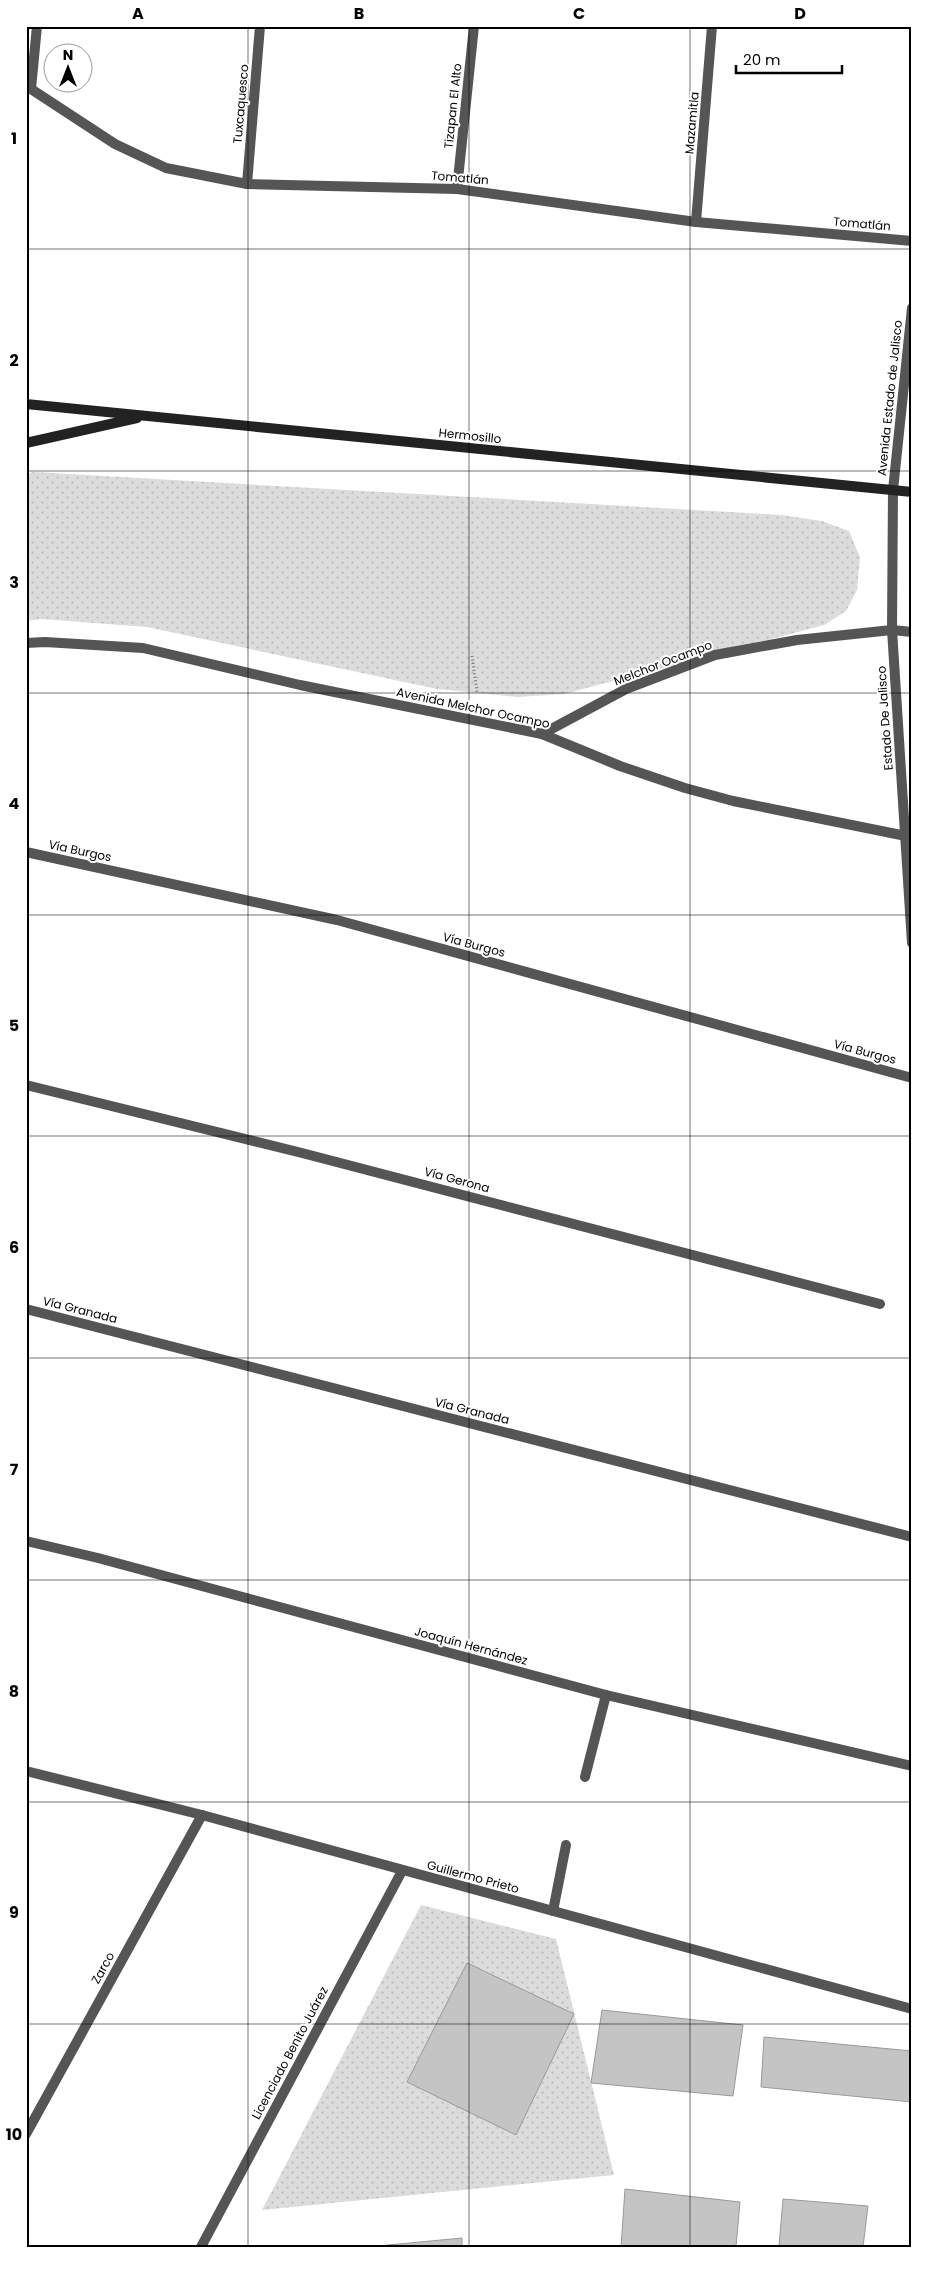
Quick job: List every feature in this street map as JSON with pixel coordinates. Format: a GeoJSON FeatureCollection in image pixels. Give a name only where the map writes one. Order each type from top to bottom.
{"type":"FeatureCollection","features":[{"type":"Feature","properties":{"kind":"street"},"geometry":{"type":"LineString","coordinates":[[29,89],[37,26]]}},
{"type":"Feature","properties":{"kind":"street","name":"Tuxcaquesco"},"geometry":{"type":"LineString","coordinates":[[247,184],[260,26]]}},
{"type":"Feature","properties":{"kind":"street","name":"Tizapan El Alto"},"geometry":{"type":"LineString","coordinates":[[457,189],[474,26]]}},
{"type":"Feature","properties":{"kind":"street","name":"Mazamitla"},"geometry":{"type":"LineString","coordinates":[[696,222],[712,26]]}},
{"type":"Feature","properties":{"kind":"street","name":"Tomatlán"},"geometry":{"type":"LineString","coordinates":[[29,89],[115,144],[166,168],[247,184],[457,189],[696,222],[912,241]]}},
{"type":"Feature","properties":{"kind":"street","name":"Avenida Estado de Jalisco"},"geometry":{"type":"LineString","coordinates":[[893,490],[912,308]]}},
{"type":"Feature","properties":{"kind":"street","name":"Hermosillo"},"geometry":{"type":"LineString","coordinates":[[26,404],[912,492]]}},
{"type":"Feature","properties":{"kind":"street"},"geometry":{"type":"LineString","coordinates":[[26,443],[146,416]]}},
{"type":"Feature","properties":{"kind":"street","name":"Estado De Jalisco"},"geometry":{"type":"LineString","coordinates":[[893,490],[892,630],[912,943]]}},
{"type":"Feature","properties":{"kind":"street","name":"Melchor Ocampo"},"geometry":{"type":"LineString","coordinates":[[542,734],[626,689],[715,655],[796,640],[892,630],[912,632]]}},
{"type":"Feature","properties":{"kind":"street","name":"Avenida Melchor Ocampo"},"geometry":{"type":"LineString","coordinates":[[26,643],[45,642],[143,648],[300,685],[542,734],[620,766],[717,797],[906,836]]}},
{"type":"Feature","properties":{"kind":"street","name":"Vía Burgos"},"geometry":{"type":"LineString","coordinates":[[26,852],[337,920],[912,1078]]}},
{"type":"Feature","properties":{"kind":"street","name":"Vía Gerona"},"geometry":{"type":"LineString","coordinates":[[26,1085],[302,1152],[880,1304]]}},
{"type":"Feature","properties":{"kind":"street","name":"Vía Granada"},"geometry":{"type":"LineString","coordinates":[[26,1309],[912,1537]]}},
{"type":"Feature","properties":{"kind":"street","name":"Joaquín Hernández"},"geometry":{"type":"LineString","coordinates":[[26,1541],[98,1558],[606,1695],[912,1766]]}},
{"type":"Feature","properties":{"kind":"street"},"geometry":{"type":"LineString","coordinates":[[585,1777],[606,1695]]}},
{"type":"Feature","properties":{"kind":"street","name":"Guillermo Prieto"},"geometry":{"type":"LineString","coordinates":[[26,1771],[202,1815],[912,2009]]}},
{"type":"Feature","properties":{"kind":"street","name":"Zarco"},"geometry":{"type":"LineString","coordinates":[[26,2134],[202,1815]]}},
{"type":"Feature","properties":{"kind":"street"},"geometry":{"type":"LineString","coordinates":[[553,1912],[566,1845]]}},
{"type":"Feature","properties":{"kind":"street","name":"Licenciado Benito Juárez"},"geometry":{"type":"LineString","coordinates":[[201,2247],[402,1871]]}},
{"type":"Feature","properties":{"kind":"path"},"geometry":{"type":"LineString","coordinates":[[472,656],[477,692]]}},
{"type":"Feature","properties":{"kind":"shaded area"},"geometry":{"type":"Polygon","coordinates":[[[34,472],[782,515],[822,521],[849,531],[860,557],[857,590],[846,611],[824,625],[564,694],[517,697],[437,689],[147,627],[41,619],[26,621],[26,474],[34,472]]]}},
{"type":"Feature","properties":{"kind":"shaded area"},"geometry":{"type":"Polygon","coordinates":[[[421,1905],[556,1939],[614,2175],[262,2210],[421,1905]]]}},
{"type":"Feature","properties":{"kind":"building"},"geometry":{"type":"Polygon","coordinates":[[[467,1963],[574,2014],[516,2135],[407,2082],[467,1963]]]}},
{"type":"Feature","properties":{"kind":"building"},"geometry":{"type":"Polygon","coordinates":[[[602,2010],[743,2025],[733,2096],[591,2083],[602,2010]]]}},
{"type":"Feature","properties":{"kind":"building"},"geometry":{"type":"Polygon","coordinates":[[[764,2037],[912,2051],[912,2102],[761,2087],[764,2037]]]}},
{"type":"Feature","properties":{"kind":"building"},"geometry":{"type":"Polygon","coordinates":[[[625,2189],[740,2202],[736,2247],[621,2247],[625,2189]]]}},
{"type":"Feature","properties":{"kind":"building"},"geometry":{"type":"Polygon","coordinates":[[[783,2199],[868,2206],[863,2247],[779,2246],[783,2199]]]}},
{"type":"Feature","properties":{"kind":"building"},"geometry":{"type":"Polygon","coordinates":[[[462,2238],[462,2247],[367,2247],[462,2238]]]}}]}
